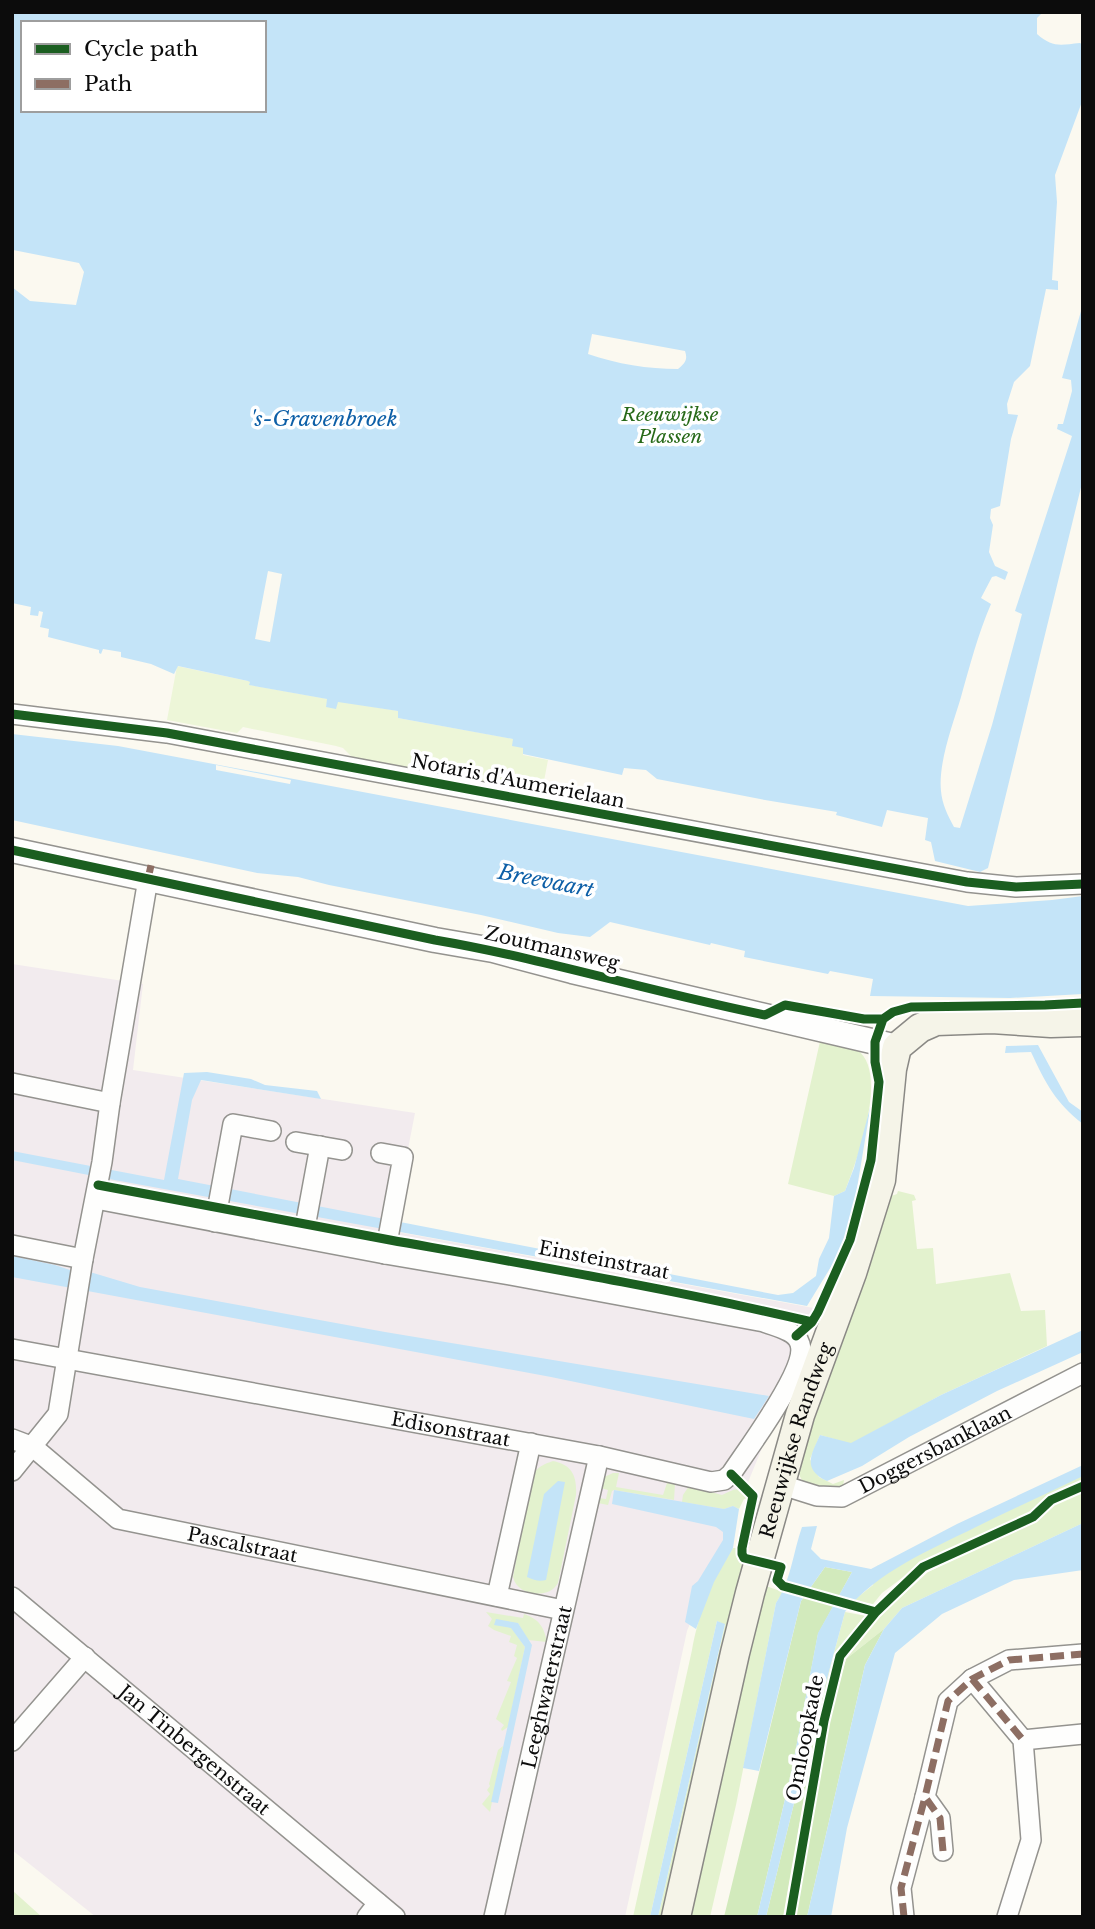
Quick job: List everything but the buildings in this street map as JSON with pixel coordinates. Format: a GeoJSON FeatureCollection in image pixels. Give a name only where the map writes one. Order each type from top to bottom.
{"type":"FeatureCollection","features":[{"type":"Feature","properties":{"kind":"main road"},"geometry":{"type":"LineString","coordinates":[[1051,1023],[1083,1016]]}},
{"type":"Feature","properties":{"kind":"main road"},"geometry":{"type":"LineString","coordinates":[[897,1047],[920,1028],[936,1021],[992,1019],[1083,1022]]}},
{"type":"Feature","properties":{"kind":"main road","name":"Reeuwijkse Randweg"},"geometry":{"type":"LineString","coordinates":[[676,1917],[735,1653],[800,1415],[852,1273],[881,1180],[892,1069],[897,1047]]}},
{"type":"Feature","properties":{"kind":"street","name":"Notaris d'Aumerielaan"},"geometry":{"type":"LineString","coordinates":[[12,714],[167,733],[967,882],[1016,887],[1083,884]]}},
{"type":"Feature","properties":{"kind":"street","name":"Zoutmansweg"},"geometry":{"type":"LineString","coordinates":[[12,850],[493,950],[897,1047]]}},
{"type":"Feature","properties":{"kind":"street"},"geometry":{"type":"LineString","coordinates":[[12,1471],[58,1414],[148,879]]}},
{"type":"Feature","properties":{"kind":"street"},"geometry":{"type":"LineString","coordinates":[[12,1083],[110,1103]]}},
{"type":"Feature","properties":{"kind":"street"},"geometry":{"type":"LineString","coordinates":[[215,1222],[233,1124],[271,1131]]}},
{"type":"Feature","properties":{"kind":"street"},"geometry":{"type":"LineString","coordinates":[[296,1142],[342,1150]]}},
{"type":"Feature","properties":{"kind":"street"},"geometry":{"type":"LineString","coordinates":[[303,1238],[320,1146]]}},
{"type":"Feature","properties":{"kind":"street"},"geometry":{"type":"LineString","coordinates":[[382,1153],[403,1157],[385,1254]]}},
{"type":"Feature","properties":{"kind":"street","name":"Einsteinstraat"},"geometry":{"type":"LineString","coordinates":[[97,1192],[215,1222],[764,1322],[796,1336]]}},
{"type":"Feature","properties":{"kind":"street"},"geometry":{"type":"LineString","coordinates":[[12,1245],[82,1264]]}},
{"type":"Feature","properties":{"kind":"street","name":"Edisonstraat"},"geometry":{"type":"LineString","coordinates":[[12,1349],[531,1443],[711,1482],[723,1480],[731,1474],[790,1384],[800,1356],[801,1345],[796,1336]]}},
{"type":"Feature","properties":{"kind":"street","name":"Doggersbanklaan"},"geometry":{"type":"LineString","coordinates":[[782,1485],[817,1496],[842,1497],[1083,1373]]}},
{"type":"Feature","properties":{"kind":"street","name":"Pascalstraat"},"geometry":{"type":"LineString","coordinates":[[12,1439],[33,1447],[118,1519],[563,1610]]}},
{"type":"Feature","properties":{"kind":"street"},"geometry":{"type":"LineString","coordinates":[[497,1596],[531,1443]]}},
{"type":"Feature","properties":{"kind":"street","name":"Leeghwaterstraat"},"geometry":{"type":"LineString","coordinates":[[494,1917],[599,1456]]}},
{"type":"Feature","properties":{"kind":"street","name":"Jan Tinbergenstraat"},"geometry":{"type":"LineString","coordinates":[[12,1597],[85,1657],[373,1910],[395,1917]]}},
{"type":"Feature","properties":{"kind":"street"},"geometry":{"type":"LineString","coordinates":[[904,1917],[901,1888],[948,1701],[972,1679],[1009,1660],[1083,1654]]}},
{"type":"Feature","properties":{"kind":"street"},"geometry":{"type":"LineString","coordinates":[[12,1741],[85,1657]]}},
{"type":"Feature","properties":{"kind":"street"},"geometry":{"type":"LineString","coordinates":[[972,1679],[1023,1740],[1031,1840],[1007,1917]]}},
{"type":"Feature","properties":{"kind":"street"},"geometry":{"type":"LineString","coordinates":[[1023,1740],[1083,1734]]}},
{"type":"Feature","properties":{"kind":"street"},"geometry":{"type":"LineString","coordinates":[[925,1797],[940,1818],[943,1851]]}},
{"type":"Feature","properties":{"kind":"shaded area"},"geometry":{"type":"Polygon","coordinates":[[[12,964],[143,984],[133,1070],[415,1113],[392,1231],[819,1309],[687,1631],[625,1917],[96,1917],[12,1850],[12,964]]]}},
{"type":"Feature","properties":{"kind":"green space"},"geometry":{"type":"Polygon","coordinates":[[[177,666],[250,681],[250,685],[328,699],[326,707],[337,701],[399,711],[398,718],[514,739],[523,748],[523,755],[548,760],[544,781],[508,775],[505,788],[352,757],[343,748],[336,746],[243,727],[237,733],[167,720],[177,666]]]}},
{"type":"Feature","properties":{"kind":"green space"},"geometry":{"type":"Polygon","coordinates":[[[821,1037],[857,1050],[866,1061],[871,1077],[868,1118],[856,1160],[845,1191],[834,1196],[788,1184],[821,1037]]]}},
{"type":"Feature","properties":{"kind":"green space"},"geometry":{"type":"Polygon","coordinates":[[[898,1191],[914,1195],[916,1200],[912,1201],[917,1249],[933,1248],[936,1284],[1010,1273],[1021,1311],[1045,1310],[1047,1346],[941,1395],[851,1444],[820,1435],[810,1459],[819,1477],[833,1484],[844,1480],[843,1486],[839,1488],[816,1487],[802,1480],[798,1468],[857,1296],[886,1198],[898,1191]]]}},
{"type":"Feature","properties":{"kind":"green space"},"geometry":{"type":"Polygon","coordinates":[[[553,1461],[565,1465],[572,1473],[576,1483],[576,1495],[558,1583],[548,1592],[534,1594],[520,1588],[513,1577],[532,1476],[541,1466],[553,1461]]]}},
{"type":"Feature","properties":{"kind":"green space"},"geometry":{"type":"Polygon","coordinates":[[[619,1473],[616,1487],[663,1495],[667,1483],[675,1484],[674,1500],[614,1490],[608,1505],[598,1503],[598,1498],[606,1499],[608,1490],[597,1487],[602,1478],[619,1473]]]}},
{"type":"Feature","properties":{"kind":"green space"},"geometry":{"type":"Polygon","coordinates":[[[1083,1475],[1083,1483],[1051,1496],[1032,1513],[922,1563],[882,1593],[873,1604],[853,1601],[873,1585],[877,1566],[1083,1475]]]}},
{"type":"Feature","properties":{"kind":"green space"},"geometry":{"type":"Polygon","coordinates":[[[689,1486],[722,1495],[740,1490],[747,1494],[748,1498],[744,1499],[739,1509],[733,1506],[724,1509],[682,1502],[689,1486]]]}},
{"type":"Feature","properties":{"kind":"green space"},"geometry":{"type":"Polygon","coordinates":[[[1083,1492],[1083,1523],[902,1608],[884,1629],[846,1659],[881,1615],[928,1572],[1035,1520],[1051,1504],[1083,1492]]]}},
{"type":"Feature","properties":{"kind":"green space"},"geometry":{"type":"Polygon","coordinates":[[[733,1548],[737,1548],[739,1558],[746,1565],[668,1917],[658,1917],[725,1625],[717,1621],[650,1917],[633,1917],[698,1625],[713,1582],[733,1548]]]}},
{"type":"Feature","properties":{"kind":"green space"},"geometry":{"type":"Polygon","coordinates":[[[825,1567],[852,1572],[818,1634],[791,1774],[757,1917],[724,1917],[801,1601],[825,1567]]]}},
{"type":"Feature","properties":{"kind":"green space"},"geometry":{"type":"Polygon","coordinates":[[[766,1586],[783,1592],[776,1603],[736,1805],[710,1917],[686,1917],[736,1690],[766,1586]]]}},
{"type":"Feature","properties":{"kind":"green space"},"geometry":{"type":"Polygon","coordinates":[[[486,1612],[523,1618],[524,1614],[534,1618],[540,1624],[547,1642],[528,1640],[518,1623],[511,1627],[525,1647],[508,1727],[502,1731],[504,1725],[496,1719],[511,1682],[507,1681],[517,1658],[514,1656],[517,1645],[509,1642],[511,1636],[488,1626],[492,1619],[486,1612]]]}},
{"type":"Feature","properties":{"kind":"green space"},"geometry":{"type":"Polygon","coordinates":[[[845,1612],[866,1616],[837,1654],[808,1774],[802,1771],[845,1612]]]}},
{"type":"Feature","properties":{"kind":"green space"},"geometry":{"type":"Polygon","coordinates":[[[884,1629],[865,1665],[807,1917],[793,1917],[828,1723],[846,1659],[884,1629]]]}},
{"type":"Feature","properties":{"kind":"green space"},"geometry":{"type":"Polygon","coordinates":[[[503,1746],[490,1812],[482,1804],[490,1794],[487,1790],[498,1750],[503,1746]]]}},
{"type":"Feature","properties":{"kind":"green space"},"geometry":{"type":"Polygon","coordinates":[[[802,1771],[808,1774],[783,1917],[766,1917],[802,1771]]]}},
{"type":"Feature","properties":{"kind":"green space"},"geometry":{"type":"Polygon","coordinates":[[[12,1890],[42,1917],[12,1917],[12,1890]]]}},
{"type":"Feature","properties":{"kind":"water","name":"'s-Gravenbroek"},"geometry":{"type":"Polygon","coordinates":[[[12,12],[1043,12],[1037,18],[1037,34],[1052,44],[1083,45],[1083,99],[1055,175],[1057,202],[1052,280],[1058,281],[1058,290],[1046,289],[1030,366],[1014,382],[1007,404],[1008,414],[1018,415],[1011,439],[1000,506],[991,509],[990,518],[993,525],[989,552],[995,566],[1008,572],[1005,580],[992,577],[981,598],[991,604],[974,650],[944,756],[942,796],[954,827],[960,828],[992,725],[1022,614],[1015,611],[1072,436],[1057,429],[1058,424],[1063,424],[1072,391],[1071,380],[1062,378],[1083,304],[1083,479],[988,868],[980,872],[935,861],[931,842],[925,840],[928,818],[887,810],[882,827],[836,815],[837,812],[657,779],[646,770],[624,768],[622,775],[523,754],[523,748],[512,746],[513,739],[398,718],[398,711],[338,702],[336,709],[326,707],[327,699],[249,685],[248,681],[178,666],[174,674],[151,664],[121,657],[121,652],[103,649],[101,654],[99,650],[48,637],[49,629],[40,627],[43,612],[39,611],[38,616],[30,615],[31,607],[12,603],[12,287],[30,301],[76,305],[84,272],[79,263],[13,250],[12,252],[12,12]],[[592,334],[588,354],[644,367],[678,369],[686,359],[685,351],[592,334]]]}},
{"type":"Feature","properties":{"kind":"water","name":"Breevaart"},"geometry":{"type":"Polygon","coordinates":[[[12,734],[118,746],[968,906],[1083,896],[1083,994],[1010,998],[870,996],[873,979],[830,971],[828,974],[744,957],[745,951],[610,922],[590,937],[558,933],[298,877],[257,873],[12,820],[12,734]]]}},
{"type":"Feature","properties":{"kind":"water"},"geometry":{"type":"Polygon","coordinates":[[[1038,1045],[1069,1102],[1083,1112],[1083,1124],[1052,1092],[1031,1052],[1005,1053],[1006,1046],[1038,1045]]]}},
{"type":"Feature","properties":{"kind":"water"},"geometry":{"type":"Polygon","coordinates":[[[207,1072],[251,1079],[265,1085],[317,1091],[321,1099],[201,1080],[192,1100],[178,1179],[778,1295],[793,1293],[816,1276],[819,1259],[829,1238],[834,1196],[845,1191],[871,1104],[854,1206],[840,1252],[807,1306],[12,1160],[12,1151],[164,1180],[184,1073],[207,1072]]]}},
{"type":"Feature","properties":{"kind":"water"},"geometry":{"type":"Polygon","coordinates":[[[12,1256],[90,1272],[140,1287],[385,1332],[769,1396],[754,1419],[551,1377],[12,1277],[12,1256]]]}},
{"type":"Feature","properties":{"kind":"water"},"geometry":{"type":"Polygon","coordinates":[[[1083,1330],[1083,1352],[997,1391],[909,1437],[862,1466],[827,1481],[814,1472],[811,1461],[820,1435],[851,1443],[941,1395],[1083,1330]]]}},
{"type":"Feature","properties":{"kind":"water"},"geometry":{"type":"Polygon","coordinates":[[[1083,1465],[1083,1476],[941,1544],[888,1573],[845,1612],[766,1917],[757,1917],[791,1774],[818,1633],[852,1572],[825,1567],[801,1601],[759,1771],[743,1768],[776,1603],[788,1576],[802,1527],[817,1526],[811,1549],[821,1559],[871,1569],[957,1524],[1083,1465]]]}},
{"type":"Feature","properties":{"kind":"water"},"geometry":{"type":"Polygon","coordinates":[[[558,1481],[565,1482],[546,1580],[541,1581],[527,1577],[544,1494],[558,1481]]]}},
{"type":"Feature","properties":{"kind":"water"},"geometry":{"type":"Polygon","coordinates":[[[614,1490],[724,1509],[733,1506],[739,1509],[733,1548],[714,1582],[696,1629],[685,1622],[692,1586],[698,1581],[723,1540],[723,1532],[716,1527],[612,1504],[614,1490]]]}},
{"type":"Feature","properties":{"kind":"water"},"geometry":{"type":"Polygon","coordinates":[[[1083,1523],[1083,1570],[1014,1580],[942,1614],[895,1653],[847,1828],[831,1917],[807,1917],[865,1665],[884,1629],[902,1608],[1083,1523]]]}},
{"type":"Feature","properties":{"kind":"water"},"geometry":{"type":"Polygon","coordinates":[[[496,1619],[518,1623],[532,1645],[498,1803],[491,1802],[525,1647],[511,1628],[494,1625],[496,1619]]]}},
{"type":"Feature","properties":{"kind":"water"},"geometry":{"type":"Polygon","coordinates":[[[717,1621],[725,1624],[658,1917],[650,1917],[717,1621]]]}},
{"type":"Feature","properties":{"kind":"pier"},"geometry":{"type":"Polygon","coordinates":[[[268,571],[282,574],[270,642],[255,639],[268,571]]]}},
{"type":"Feature","properties":{"kind":"pier"},"geometry":{"type":"Polygon","coordinates":[[[216,765],[291,780],[290,784],[216,770],[216,765]]]}},
{"type":"Feature","properties":{"kind":"marked path"},"geometry":{"type":"LineString","coordinates":[[148,879],[152,861]]}},
{"type":"Feature","properties":{"kind":"marked path"},"geometry":{"type":"LineString","coordinates":[[943,1851],[940,1818],[925,1797],[948,1701],[972,1679],[1009,1660],[1083,1654]]}},
{"type":"Feature","properties":{"kind":"marked path"},"geometry":{"type":"LineString","coordinates":[[972,1679],[1023,1740]]}},
{"type":"Feature","properties":{"kind":"marked path"},"geometry":{"type":"LineString","coordinates":[[904,1917],[901,1888],[925,1797]]}},
{"type":"Feature","properties":{"kind":"cycle path"},"geometry":{"type":"LineString","coordinates":[[12,714],[167,733],[967,882],[1016,887],[1083,884]]}},
{"type":"Feature","properties":{"kind":"cycle path"},"geometry":{"type":"LineString","coordinates":[[12,850],[477,948],[765,1015],[785,1005],[864,1019],[883,1019],[893,1012],[911,1007],[1083,1003]]}},
{"type":"Feature","properties":{"kind":"cycle path"},"geometry":{"type":"LineString","coordinates":[[796,1336],[812,1322],[818,1312],[850,1240],[871,1160],[879,1082],[875,1042],[883,1019]]}},
{"type":"Feature","properties":{"kind":"cycle path"},"geometry":{"type":"LineString","coordinates":[[98,1185],[601,1278],[812,1322]]}},
{"type":"Feature","properties":{"kind":"cycle path"},"geometry":{"type":"LineString","coordinates":[[731,1474],[753,1496],[742,1548],[744,1558],[781,1567],[777,1580],[783,1586],[876,1612]]}},
{"type":"Feature","properties":{"kind":"cycle path","name":"Omloopkade"},"geometry":{"type":"LineString","coordinates":[[790,1917],[824,1721],[840,1656],[876,1612],[923,1567],[1033,1517],[1051,1500],[1083,1486]]}},
{"type":"Feature","properties":{"kind":"park label","name":"Reeuwijkse Plassen"},"geometry":{"type":"Point","coordinates":[670,425]}}]}
